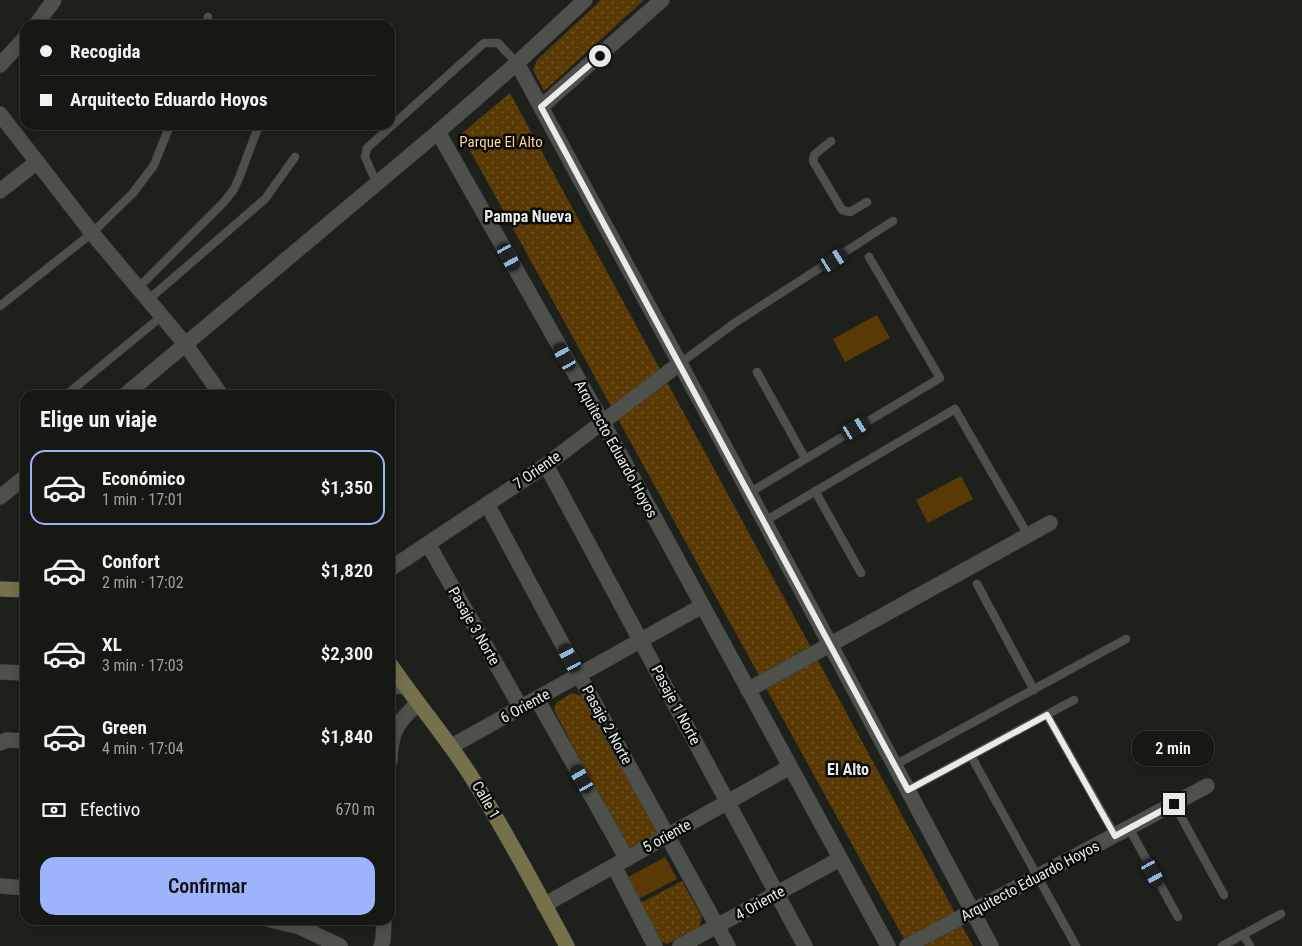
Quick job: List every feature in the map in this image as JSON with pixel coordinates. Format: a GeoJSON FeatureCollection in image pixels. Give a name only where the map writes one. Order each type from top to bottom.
{"type":"FeatureCollection","features":[{"type":"Feature","properties":{"kind":"street"},"geometry":{"type":"LineString","coordinates":[[40,20],[54,0]]}},
{"type":"Feature","properties":{"kind":"street"},"geometry":{"type":"LineString","coordinates":[[131,390],[438,132],[518,63],[585,0]]}},
{"type":"Feature","properties":{"kind":"street"},"geometry":{"type":"LineString","coordinates":[[541,107],[662,0]]}},
{"type":"Feature","properties":{"kind":"street"},"geometry":{"type":"LineString","coordinates":[[0,65],[20,43]]}},
{"type":"Feature","properties":{"kind":"street"},"geometry":{"type":"LineString","coordinates":[[518,63],[991,946]]}},
{"type":"Feature","properties":{"kind":"street"},"geometry":{"type":"LineString","coordinates":[[0,114],[92,233],[186,345],[218,390]]}},
{"type":"Feature","properties":{"kind":"street","name":"Arquitecto Eduardo Hoyos"},"geometry":{"type":"LineString","coordinates":[[438,132],[603,423],[888,946]]}},
{"type":"Feature","properties":{"kind":"street"},"geometry":{"type":"LineString","coordinates":[[0,191],[37,162]]}},
{"type":"Feature","properties":{"kind":"street","name":"7 Oriente"},"geometry":{"type":"LineString","coordinates":[[395,566],[546,465],[680,364]]}},
{"type":"Feature","properties":{"kind":"street","name":"Pasaje 1 Norte"},"geometry":{"type":"LineString","coordinates":[[546,465],[805,946]]}},
{"type":"Feature","properties":{"kind":"street"},"geometry":{"type":"LineString","coordinates":[[0,497],[20,481]]}},
{"type":"Feature","properties":{"kind":"street","name":"Pasaje 2 Norte"},"geometry":{"type":"LineString","coordinates":[[487,504],[728,946]]}},
{"type":"Feature","properties":{"kind":"street"},"geometry":{"type":"LineString","coordinates":[[748,690],[1050,523]]}},
{"type":"Feature","properties":{"kind":"street","name":"Pasaje 3 Norte"},"geometry":{"type":"LineString","coordinates":[[428,544],[521,708]]}},
{"type":"Feature","properties":{"kind":"street"},"geometry":{"type":"LineString","coordinates":[[0,589],[20,590]]}},
{"type":"Feature","properties":{"kind":"street","name":"6 Oriente"},"geometry":{"type":"LineString","coordinates":[[452,746],[702,606]]}},
{"type":"Feature","properties":{"kind":"street"},"geometry":{"type":"LineString","coordinates":[[0,672],[20,673]]}},
{"type":"Feature","properties":{"kind":"street","name":"Calle 1"},"geometry":{"type":"LineString","coordinates":[[398,686],[418,703],[452,746],[475,782],[567,946]]}},
{"type":"Feature","properties":{"kind":"street"},"geometry":{"type":"LineString","coordinates":[[536,699],[627,858]]}},
{"type":"Feature","properties":{"kind":"street"},"geometry":{"type":"LineString","coordinates":[[395,732],[403,717],[418,703]]}},
{"type":"Feature","properties":{"kind":"street"},"geometry":{"type":"LineString","coordinates":[[0,743],[7,740],[20,741]]}},
{"type":"Feature","properties":{"kind":"street","name":"5 oriente"},"geometry":{"type":"LineString","coordinates":[[544,905],[790,767]]}},
{"type":"Feature","properties":{"kind":"street","name":"Arquitecto Eduardo Hoyos"},"geometry":{"type":"LineString","coordinates":[[907,946],[1207,786]]}},
{"type":"Feature","properties":{"kind":"street","name":"4 Oriente"},"geometry":{"type":"LineString","coordinates":[[680,946],[840,859]]}},
{"type":"Feature","properties":{"kind":"street"},"geometry":{"type":"LineString","coordinates":[[614,866],[655,946]]}},
{"type":"Feature","properties":{"kind":"street"},"geometry":{"type":"LineString","coordinates":[[0,886],[20,888]]}},
{"type":"Feature","properties":{"kind":"street"},"geometry":{"type":"LineString","coordinates":[[302,925],[340,946]]}},
{"type":"Feature","properties":{"kind":"street"},"geometry":{"type":"LineString","coordinates":[[381,946],[384,925]]}},
{"type":"Feature","properties":{"kind":"lane"},"geometry":{"type":"LineString","coordinates":[[395,123],[484,44],[498,43],[518,63]]}},
{"type":"Feature","properties":{"kind":"lane"},"geometry":{"type":"LineString","coordinates":[[0,306],[92,233],[133,192],[154,165],[168,130]]}},
{"type":"Feature","properties":{"kind":"lane"},"geometry":{"type":"LineString","coordinates":[[138,288],[224,202],[234,189],[257,130]]}},
{"type":"Feature","properties":{"kind":"lane"},"geometry":{"type":"LineString","coordinates":[[377,184],[365,157],[367,148],[387,130]]}},
{"type":"Feature","properties":{"kind":"lane"},"geometry":{"type":"LineString","coordinates":[[832,141],[814,155],[813,161],[842,210],[850,212],[867,202]]}},
{"type":"Feature","properties":{"kind":"lane"},"geometry":{"type":"LineString","coordinates":[[148,300],[265,199],[296,157]]}},
{"type":"Feature","properties":{"kind":"lane"},"geometry":{"type":"LineString","coordinates":[[680,364],[736,322],[893,221]]}},
{"type":"Feature","properties":{"kind":"lane"},"geometry":{"type":"LineString","coordinates":[[749,493],[940,378],[869,257]]}},
{"type":"Feature","properties":{"kind":"lane"},"geometry":{"type":"LineString","coordinates":[[72,390],[162,316]]}},
{"type":"Feature","properties":{"kind":"lane"},"geometry":{"type":"LineString","coordinates":[[757,372],[805,458]]}},
{"type":"Feature","properties":{"kind":"lane"},"geometry":{"type":"LineString","coordinates":[[764,521],[955,409],[1028,535]]}},
{"type":"Feature","properties":{"kind":"lane"},"geometry":{"type":"LineString","coordinates":[[815,491],[861,573]]}},
{"type":"Feature","properties":{"kind":"lane"},"geometry":{"type":"LineString","coordinates":[[977,584],[1034,690]]}},
{"type":"Feature","properties":{"kind":"lane"},"geometry":{"type":"LineString","coordinates":[[895,765],[1126,639]]}},
{"type":"Feature","properties":{"kind":"lane"},"geometry":{"type":"LineString","coordinates":[[908,790],[1074,700]]}},
{"type":"Feature","properties":{"kind":"lane"},"geometry":{"type":"LineString","coordinates":[[1047,715],[1115,836]]}},
{"type":"Feature","properties":{"kind":"lane"},"geometry":{"type":"LineString","coordinates":[[971,756],[1076,946]]}},
{"type":"Feature","properties":{"kind":"lane"},"geometry":{"type":"LineString","coordinates":[[1174,804],[1224,895]]}},
{"type":"Feature","properties":{"kind":"lane"},"geometry":{"type":"LineString","coordinates":[[1129,828],[1178,917]]}},
{"type":"Feature","properties":{"kind":"lane"},"geometry":{"type":"LineString","coordinates":[[1222,946],[1281,914]]}},
{"type":"Feature","properties":{"kind":"lane"},"geometry":{"type":"LineString","coordinates":[[1243,934],[1250,946]]}},
{"type":"Feature","properties":{"kind":"green space"},"geometry":{"type":"Polygon","coordinates":[[[601,0],[644,0],[544,91],[533,70],[537,60],[601,0]]]}},
{"type":"Feature","properties":{"kind":"green space","name":"Parque El Alto"},"geometry":{"type":"Polygon","coordinates":[[[510,93],[973,946],[908,946],[461,134],[510,93]]]}},
{"type":"Feature","properties":{"kind":"green space"},"geometry":{"type":"Polygon","coordinates":[[[877,315],[890,338],[845,362],[833,339],[877,315]]]}},
{"type":"Feature","properties":{"kind":"green space"},"geometry":{"type":"Polygon","coordinates":[[[961,476],[973,499],[928,523],[916,500],[961,476]]]}},
{"type":"Feature","properties":{"kind":"green space"},"geometry":{"type":"Polygon","coordinates":[[[572,693],[582,696],[657,830],[657,837],[635,851],[627,848],[554,710],[556,703],[572,693]]]}},
{"type":"Feature","properties":{"kind":"green space"},"geometry":{"type":"Polygon","coordinates":[[[665,857],[677,879],[637,900],[626,878],[665,857]]]}},
{"type":"Feature","properties":{"kind":"green space"},"geometry":{"type":"Polygon","coordinates":[[[682,881],[702,917],[699,929],[667,944],[659,940],[641,903],[682,881]]]}},
{"type":"Feature","properties":{"kind":"district","name":"Pampa Nueva"},"geometry":{"type":"Point","coordinates":[528,216]}},
{"type":"Feature","properties":{"kind":"district","name":"El Alto"},"geometry":{"type":"Point","coordinates":[848,769]}},
{"type":"Feature","properties":{"kind":"route"},"geometry":{"type":"LineString","coordinates":[[600,56],[541,107],[908,790],[1047,715],[1115,836],[1174,804]]}}]}
